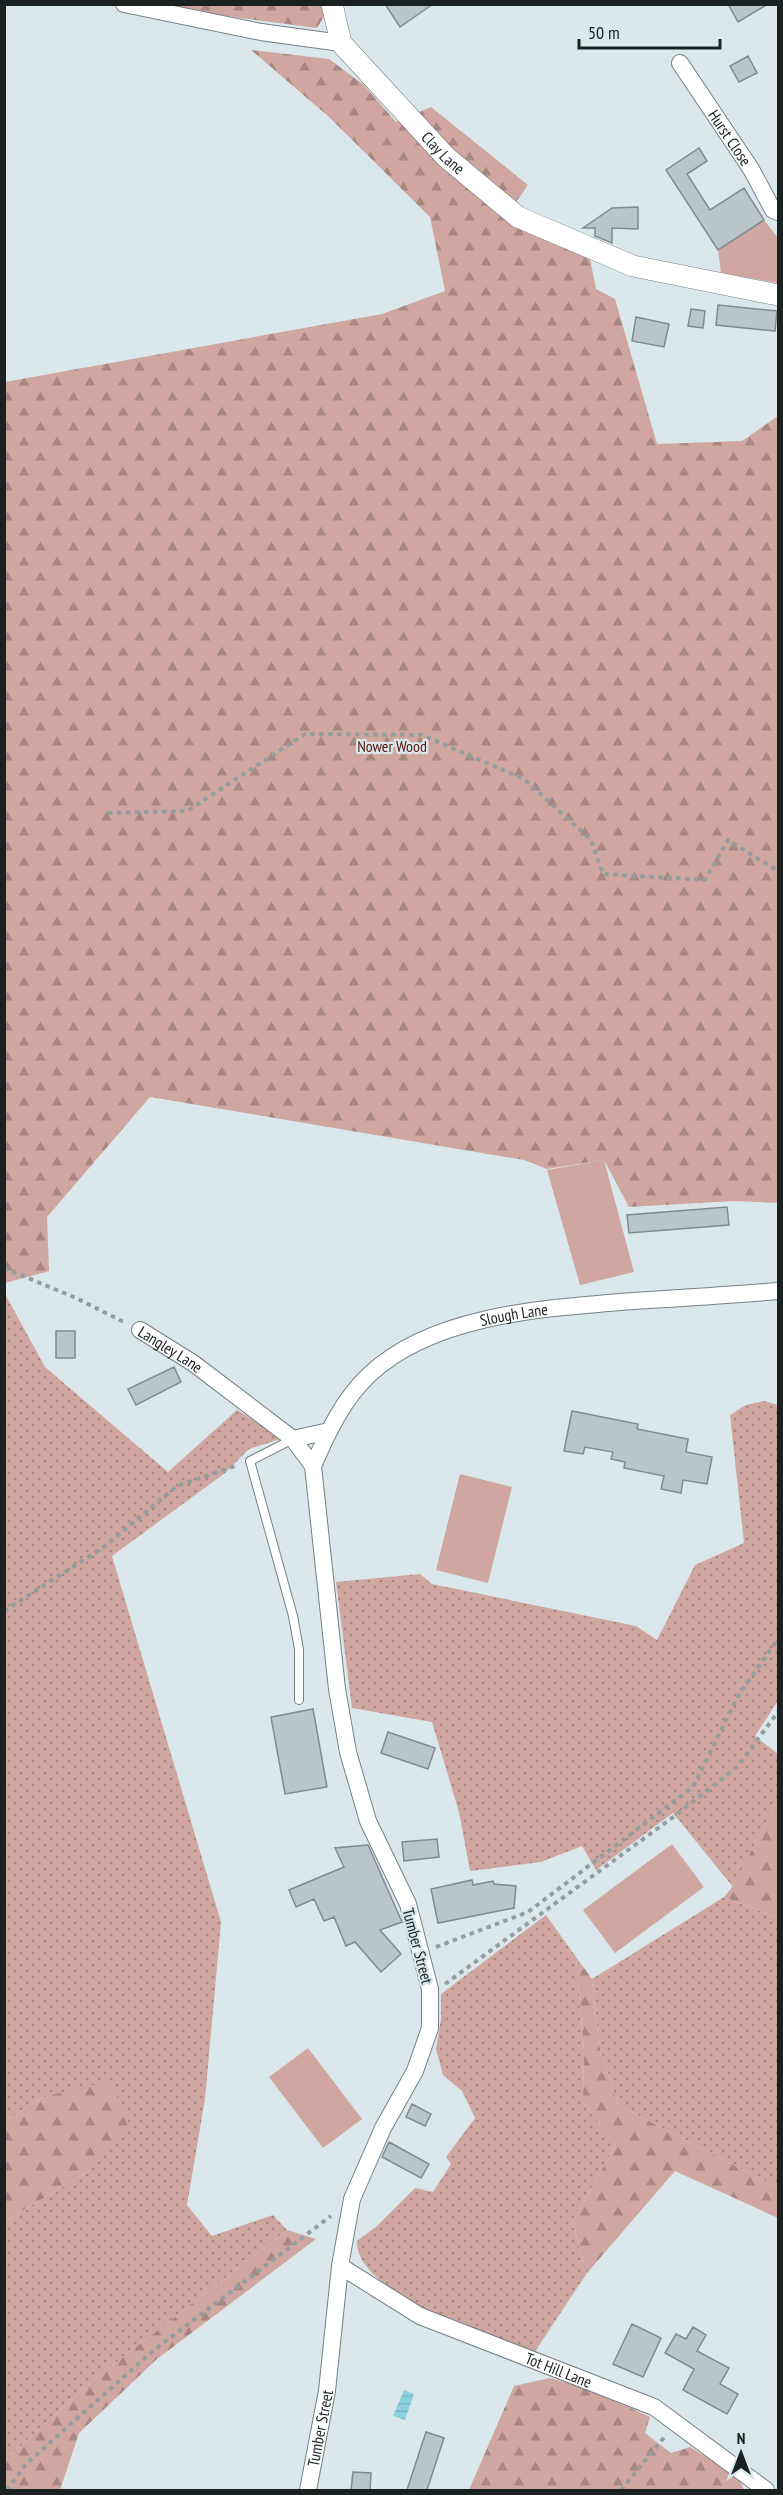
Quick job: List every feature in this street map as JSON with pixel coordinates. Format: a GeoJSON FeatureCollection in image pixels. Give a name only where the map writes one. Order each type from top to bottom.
{"type":"FeatureCollection","features":[{"type":"Feature","properties":{"kind":"street"},"geometry":{"type":"LineString","coordinates":[[124,4],[261,32],[342,43],[332,4]]}},
{"type":"Feature","properties":{"kind":"street","name":"Clay Lane"},"geometry":{"type":"LineString","coordinates":[[342,43],[446,157],[518,217],[633,266],[778,295]]}},
{"type":"Feature","properties":{"kind":"street","name":"Hurst Close"},"geometry":{"type":"LineString","coordinates":[[680,63],[751,170],[773,210],[778,212]]}},
{"type":"Feature","properties":{"kind":"street","name":"Slough Lane"},"geometry":{"type":"LineString","coordinates":[[313,1466],[335,1417],[370,1374],[409,1348],[463,1324],[549,1308],[778,1291]]}},
{"type":"Feature","properties":{"kind":"street","name":"Langley Lane"},"geometry":{"type":"LineString","coordinates":[[140,1330],[194,1363],[293,1439],[313,1466]]}},
{"type":"Feature","properties":{"kind":"street"},"geometry":{"type":"LineString","coordinates":[[293,1439],[328,1431]]}},
{"type":"Feature","properties":{"kind":"street","name":"Tumber Street"},"geometry":{"type":"LineString","coordinates":[[308,2490],[327,2391],[340,2266],[352,2199],[383,2128],[415,2071],[430,2028],[430,1989],[408,1904],[368,1821],[348,1752],[337,1689],[313,1466]]}},
{"type":"Feature","properties":{"kind":"street","name":"Tot Hill Lane"},"geometry":{"type":"LineString","coordinates":[[340,2266],[420,2316],[554,2369],[611,2388],[654,2407],[766,2490]]}},
{"type":"Feature","properties":{"kind":"lane"},"geometry":{"type":"LineString","coordinates":[[293,1439],[250,1461],[293,1616],[299,1649],[299,1700]]}},
{"type":"Feature","properties":{"kind":"path"},"geometry":{"type":"LineString","coordinates":[[108,813],[187,811],[305,734],[422,735],[524,779],[591,840],[603,874],[705,880],[728,840],[778,871]]}},
{"type":"Feature","properties":{"kind":"path","name":"Langley Lane"},"geometry":{"type":"LineString","coordinates":[[4,1268],[76,1298],[140,1330]]}},
{"type":"Feature","properties":{"kind":"path"},"geometry":{"type":"LineString","coordinates":[[4,1611],[104,1547],[177,1486],[250,1461]]}},
{"type":"Feature","properties":{"kind":"path"},"geometry":{"type":"LineString","coordinates":[[421,1953],[528,1912],[693,1787],[738,1696],[778,1639]]}},
{"type":"Feature","properties":{"kind":"path"},"geometry":{"type":"LineString","coordinates":[[430,1989],[449,1982],[738,1767],[778,1712]]}},
{"type":"Feature","properties":{"kind":"path"},"geometry":{"type":"LineString","coordinates":[[6,2490],[26,2464],[154,2350],[352,2199]]}},
{"type":"Feature","properties":{"kind":"path"},"geometry":{"type":"LineString","coordinates":[[621,2490],[676,2423]]}},
{"type":"Feature","properties":{"kind":"green space"},"geometry":{"type":"Polygon","coordinates":[[[172,5],[322,5],[325,15],[317,28],[211,14],[172,5]]]}},
{"type":"Feature","properties":{"kind":"green space","name":"Nower Wood"},"geometry":{"type":"Polygon","coordinates":[[[251,50],[329,59],[364,85],[396,122],[431,107],[528,185],[506,217],[590,259],[596,289],[615,299],[657,444],[742,441],[778,416],[778,1203],[734,1201],[629,1207],[604,1160],[547,1169],[524,1160],[150,1097],[47,1217],[49,1271],[5,1283],[5,382],[382,314],[445,291],[430,217],[329,117],[251,50]]]}},
{"type":"Feature","properties":{"kind":"green space"},"geometry":{"type":"Polygon","coordinates":[[[764,220],[778,238],[778,283],[721,273],[718,250],[764,220]]]}},
{"type":"Feature","properties":{"kind":"green space"},"geometry":{"type":"Polygon","coordinates":[[[604,1160],[634,1272],[580,1285],[547,1170],[604,1160]]]}},
{"type":"Feature","properties":{"kind":"green space"},"geometry":{"type":"Polygon","coordinates":[[[4,1292],[45,1367],[168,1472],[237,1410],[283,1438],[249,1449],[225,1473],[112,1556],[221,1922],[205,2099],[187,2205],[212,2236],[273,2215],[287,2230],[91,2382],[5,2460],[5,2221],[91,2170],[43,2097],[5,2121],[4,1292]]]}},
{"type":"Feature","properties":{"kind":"green space"},"geometry":{"type":"Polygon","coordinates":[[[764,1401],[778,1405],[778,1701],[755,1736],[778,1754],[778,1800],[733,1887],[673,1813],[596,1870],[582,1846],[541,1862],[470,1871],[459,1812],[432,1722],[352,1708],[336,1582],[420,1574],[432,1584],[636,1626],[657,1640],[695,1565],[744,1543],[730,1415],[746,1405],[764,1401]]]}},
{"type":"Feature","properties":{"kind":"green space"},"geometry":{"type":"Polygon","coordinates":[[[460,1474],[512,1487],[488,1583],[436,1570],[460,1474]]]}},
{"type":"Feature","properties":{"kind":"green space"},"geometry":{"type":"Polygon","coordinates":[[[778,1800],[778,1918],[724,1897],[733,1886],[778,1800]]]}},
{"type":"Feature","properties":{"kind":"green space"},"geometry":{"type":"Polygon","coordinates":[[[672,1844],[704,1887],[615,1953],[583,1910],[672,1844]]]}},
{"type":"Feature","properties":{"kind":"green space"},"geometry":{"type":"Polygon","coordinates":[[[724,1897],[778,1918],[778,2188],[618,2105],[599,2045],[592,1979],[724,1897]]]}},
{"type":"Feature","properties":{"kind":"green space"},"geometry":{"type":"Polygon","coordinates":[[[546,1915],[576,1957],[584,2050],[583,2103],[616,2145],[572,2222],[587,2273],[534,2353],[459,2324],[401,2295],[378,2278],[362,2260],[357,2241],[377,2226],[415,2188],[433,2192],[451,2164],[446,2157],[475,2118],[462,2091],[443,2075],[436,2049],[441,2019],[441,1994],[546,1915]]]}},
{"type":"Feature","properties":{"kind":"green space"},"geometry":{"type":"Polygon","coordinates":[[[576,1957],[592,1979],[599,2045],[618,2105],[778,2188],[778,2218],[675,2171],[587,2273],[572,2222],[616,2145],[583,2103],[584,2050],[576,1957]]]}},
{"type":"Feature","properties":{"kind":"green space"},"geometry":{"type":"Polygon","coordinates":[[[308,2048],[362,2119],[323,2148],[269,2077],[308,2048]]]}},
{"type":"Feature","properties":{"kind":"green space"},"geometry":{"type":"Polygon","coordinates":[[[111,2081],[128,2124],[91,2170],[5,2221],[5,2121],[43,2097],[111,2081]]]}},
{"type":"Feature","properties":{"kind":"green space"},"geometry":{"type":"Polygon","coordinates":[[[287,2230],[316,2239],[157,2359],[79,2433],[60,2490],[5,2490],[5,2460],[91,2382],[287,2230]]]}},
{"type":"Feature","properties":{"kind":"green space"},"geometry":{"type":"Polygon","coordinates":[[[550,2378],[592,2390],[650,2417],[645,2433],[671,2453],[690,2447],[738,2476],[744,2490],[469,2490],[514,2386],[550,2378]]]}},
{"type":"Feature","properties":{"kind":"water"},"geometry":{"type":"Polygon","coordinates":[[[404,2390],[414,2394],[405,2420],[393,2416],[404,2390]]]}},
{"type":"Feature","properties":{"kind":"building"},"geometry":{"type":"Polygon","coordinates":[[[385,4],[433,4],[400,27],[385,4]]]}},
{"type":"Feature","properties":{"kind":"building"},"geometry":{"type":"Polygon","coordinates":[[[728,4],[768,4],[738,22],[728,4]]]}},
{"type":"Feature","properties":{"kind":"building"},"geometry":{"type":"Polygon","coordinates":[[[748,56],[757,73],[739,82],[730,66],[748,56]]]}},
{"type":"Feature","properties":{"kind":"building"},"geometry":{"type":"Polygon","coordinates":[[[699,148],[707,161],[687,174],[710,210],[744,188],[764,220],[718,250],[666,170],[699,148]]]}},
{"type":"Feature","properties":{"kind":"building"},"geometry":{"type":"Polygon","coordinates":[[[638,207],[638,229],[612,228],[612,243],[595,236],[595,228],[583,228],[612,208],[638,207]]]}},
{"type":"Feature","properties":{"kind":"building"},"geometry":{"type":"Polygon","coordinates":[[[718,305],[777,311],[775,331],[716,325],[718,305]]]}},
{"type":"Feature","properties":{"kind":"building"},"geometry":{"type":"Polygon","coordinates":[[[691,309],[705,311],[703,328],[688,326],[691,309]]]}},
{"type":"Feature","properties":{"kind":"building"},"geometry":{"type":"Polygon","coordinates":[[[636,317],[669,324],[664,347],[632,341],[636,317]]]}},
{"type":"Feature","properties":{"kind":"building"},"geometry":{"type":"Polygon","coordinates":[[[727,1207],[729,1225],[629,1233],[627,1215],[727,1207]]]}},
{"type":"Feature","properties":{"kind":"building"},"geometry":{"type":"Polygon","coordinates":[[[56,1331],[75,1331],[75,1358],[56,1358],[56,1331]]]}},
{"type":"Feature","properties":{"kind":"building"},"geometry":{"type":"Polygon","coordinates":[[[174,1367],[181,1382],[136,1405],[128,1389],[174,1367]]]}},
{"type":"Feature","properties":{"kind":"building"},"geometry":{"type":"Polygon","coordinates":[[[572,1411],[638,1424],[637,1429],[688,1439],[686,1452],[712,1457],[707,1484],[683,1480],[681,1493],[661,1489],[664,1476],[624,1468],[625,1462],[611,1459],[613,1452],[585,1447],[583,1454],[564,1451],[572,1411]]]}},
{"type":"Feature","properties":{"kind":"building"},"geometry":{"type":"Polygon","coordinates":[[[313,1709],[327,1787],[285,1794],[271,1717],[313,1709]]]}},
{"type":"Feature","properties":{"kind":"building"},"geometry":{"type":"Polygon","coordinates":[[[388,1732],[435,1748],[428,1769],[381,1753],[388,1732]]]}},
{"type":"Feature","properties":{"kind":"building"},"geometry":{"type":"Polygon","coordinates":[[[437,1839],[439,1857],[404,1861],[402,1842],[437,1839]]]}},
{"type":"Feature","properties":{"kind":"building"},"geometry":{"type":"Polygon","coordinates":[[[368,1845],[402,1922],[380,1930],[401,1954],[381,1972],[355,1942],[346,1946],[334,1917],[324,1921],[314,1899],[296,1907],[289,1890],[344,1867],[335,1848],[368,1845]]]}},
{"type":"Feature","properties":{"kind":"building"},"geometry":{"type":"Polygon","coordinates":[[[472,1880],[473,1885],[493,1881],[494,1884],[516,1886],[514,1908],[438,1923],[431,1889],[472,1880]]]}},
{"type":"Feature","properties":{"kind":"building"},"geometry":{"type":"Polygon","coordinates":[[[412,2104],[431,2114],[425,2126],[406,2117],[412,2104]]]}},
{"type":"Feature","properties":{"kind":"building"},"geometry":{"type":"Polygon","coordinates":[[[389,2142],[429,2164],[421,2178],[382,2157],[389,2142]]]}},
{"type":"Feature","properties":{"kind":"building"},"geometry":{"type":"Polygon","coordinates":[[[632,2324],[661,2338],[643,2377],[613,2364],[632,2324]]]}},
{"type":"Feature","properties":{"kind":"building"},"geometry":{"type":"Polygon","coordinates":[[[693,2327],[706,2335],[697,2351],[729,2368],[720,2384],[738,2394],[727,2414],[683,2390],[694,2369],[665,2353],[676,2334],[686,2339],[693,2327]]]}},
{"type":"Feature","properties":{"kind":"building"},"geometry":{"type":"Polygon","coordinates":[[[426,2432],[444,2438],[427,2490],[407,2490],[426,2432]]]}},
{"type":"Feature","properties":{"kind":"building"},"geometry":{"type":"Polygon","coordinates":[[[353,2472],[371,2473],[370,2490],[351,2490],[353,2472]]]}}]}
